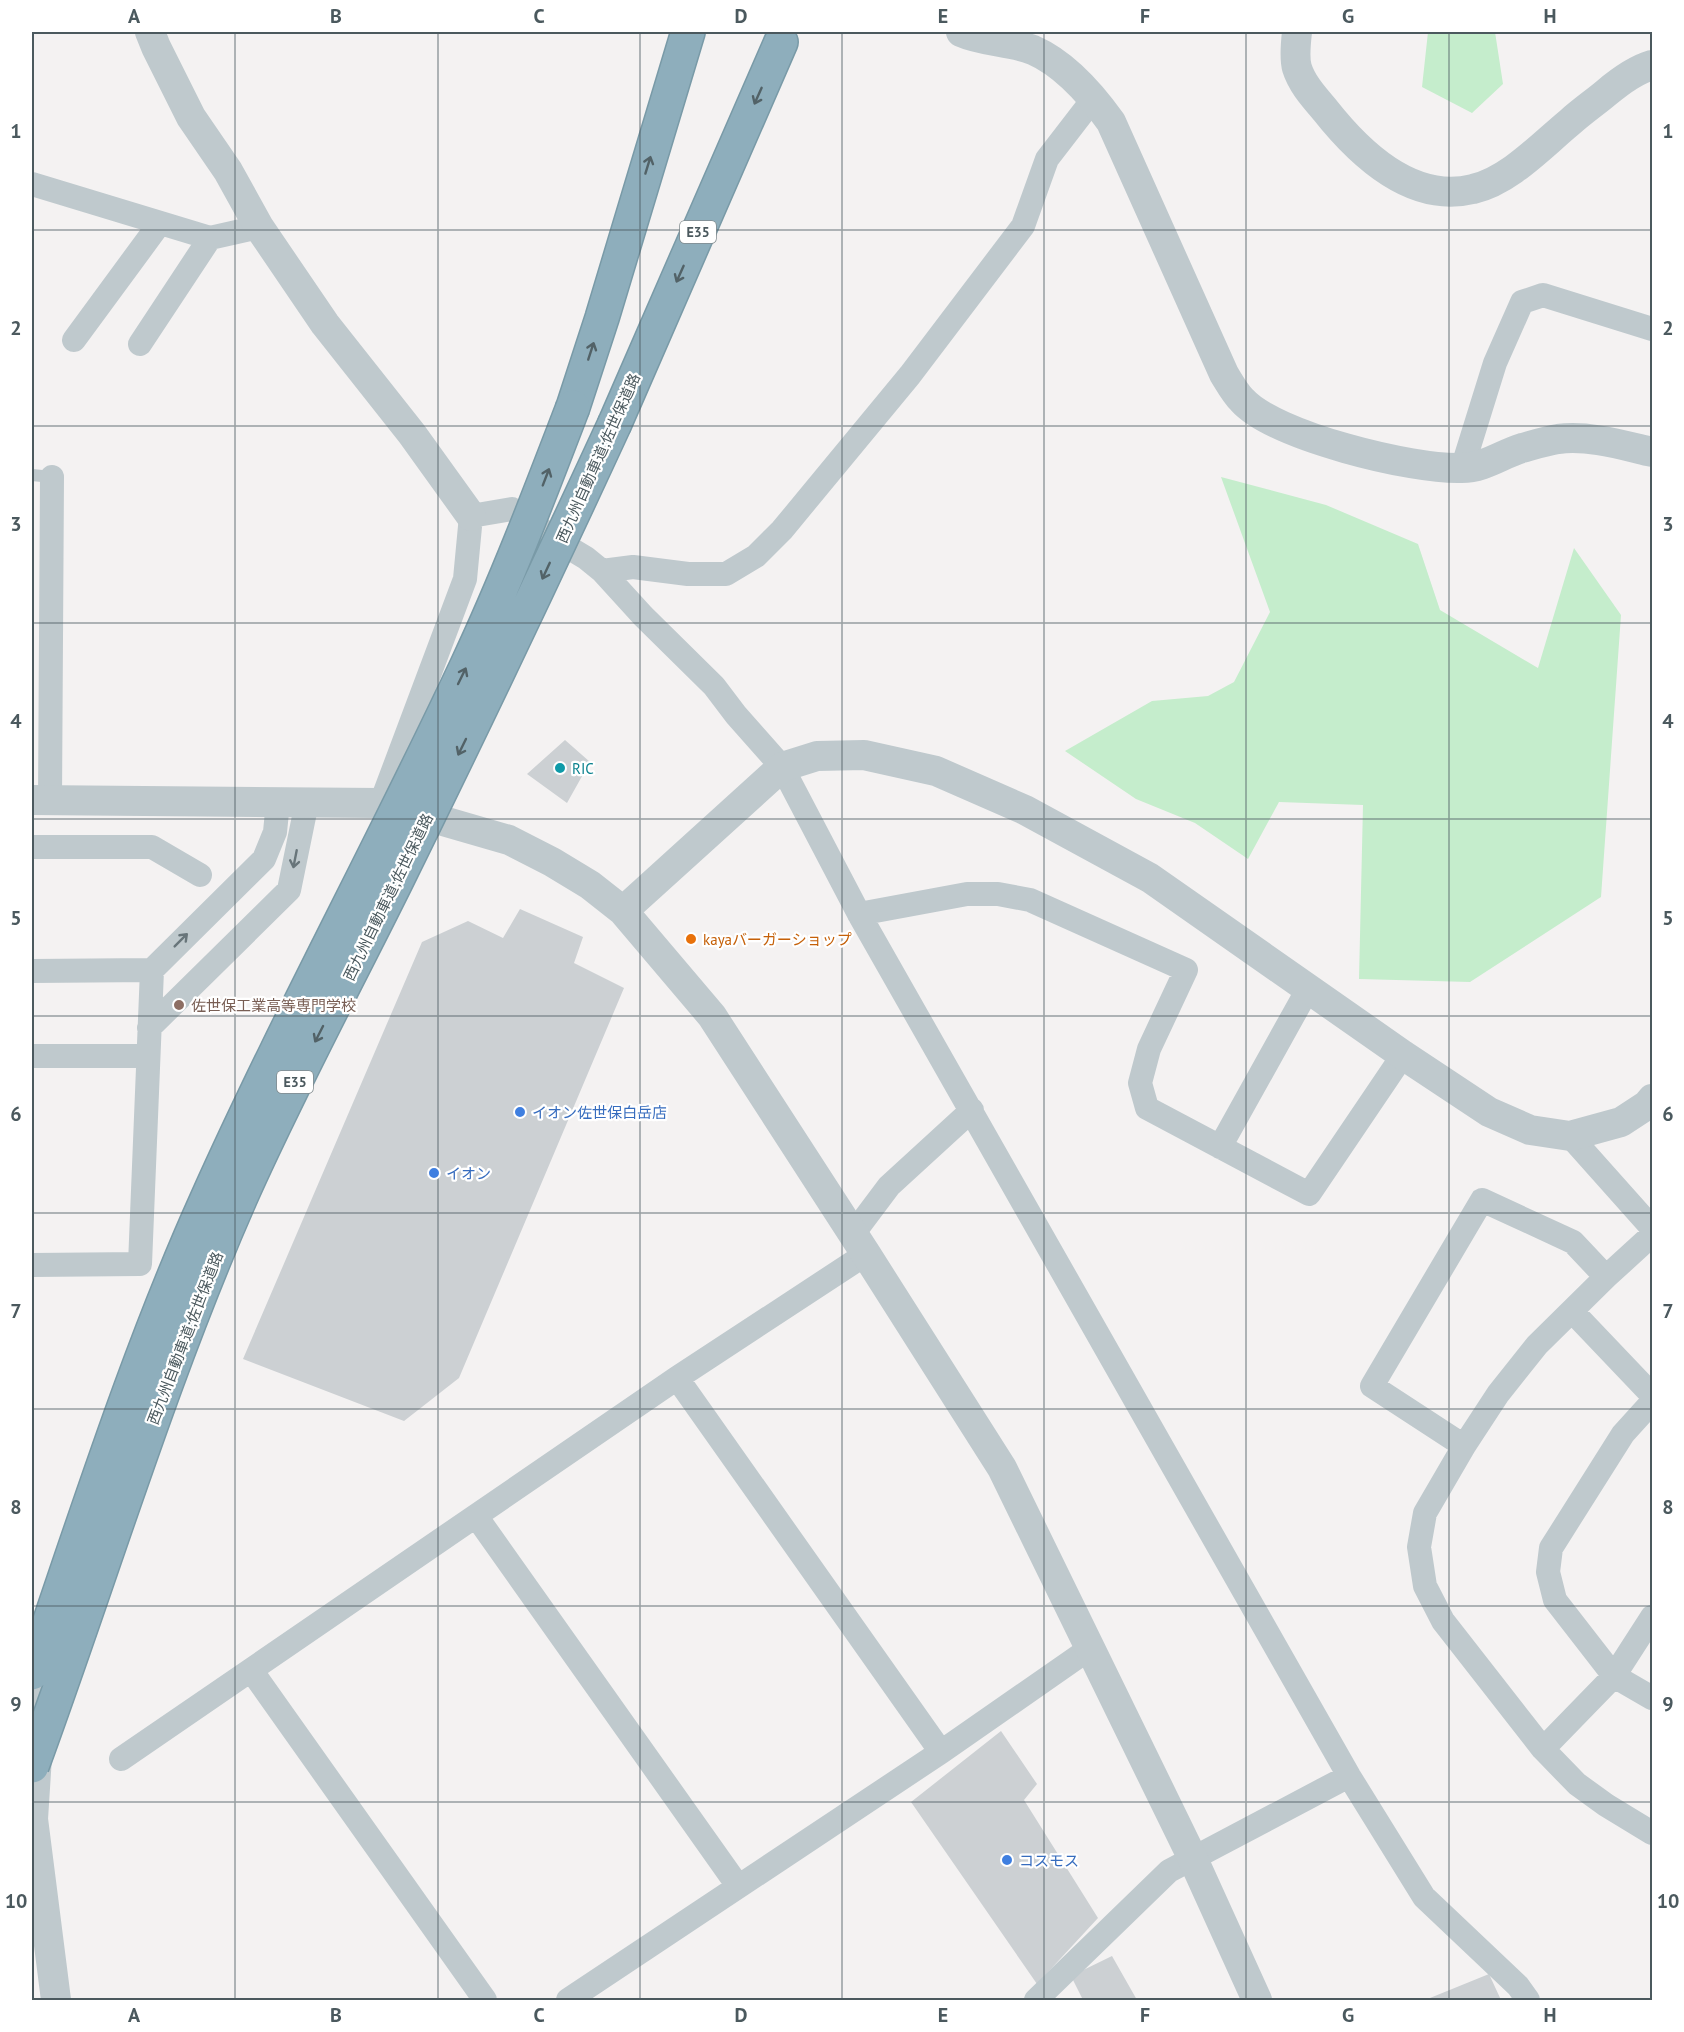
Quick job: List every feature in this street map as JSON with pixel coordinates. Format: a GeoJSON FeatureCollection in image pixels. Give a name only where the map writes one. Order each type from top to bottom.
{"type":"FeatureCollection","features":[{"type":"Feature","properties":{"kind":"highway","name":"西九州自動車道;佐世保道路"},"geometry":{"type":"LineString","coordinates":[[36,1680],[159,1314],[205,1203],[256,1092],[470,660],[535,506],[573,407],[602,318],[688,32]]}},
{"type":"Feature","properties":{"kind":"highway","name":"西九州自動車道;佐世保道路"},"geometry":{"type":"LineString","coordinates":[[32,1766],[191,1317],[242,1194],[286,1099],[396,883],[491,687],[615,423],[781,42]]}},
{"type":"Feature","properties":{"kind":"street"},"geometry":{"type":"LineString","coordinates":[[32,1716],[36,1680],[243,1148],[381,803],[465,579],[471,516],[412,434],[325,324],[259,227],[228,171],[191,117],[150,32]]}},
{"type":"Feature","properties":{"kind":"street"},"geometry":{"type":"LineString","coordinates":[[961,32],[1033,50],[1064,70],[1094,98],[1111,122],[1224,374],[1242,401],[1275,424],[1326,443],[1417,464],[1462,468],[1484,464],[1520,448],[1559,439],[1602,440],[1653,452]]}},
{"type":"Feature","properties":{"kind":"street"},"geometry":{"type":"LineString","coordinates":[[1298,32],[1296,66],[1307,88],[1365,154],[1387,170],[1426,189],[1453,192],[1475,189],[1515,170],[1617,84],[1653,65]]}},
{"type":"Feature","properties":{"kind":"street"},"geometry":{"type":"LineString","coordinates":[[602,571],[633,567],[688,574],[726,574],[763,550],[782,531],[910,375],[1023,226],[1047,159],[1094,98]]}},
{"type":"Feature","properties":{"kind":"street"},"geometry":{"type":"LineString","coordinates":[[32,184],[210,238],[259,227]]}},
{"type":"Feature","properties":{"kind":"street"},"geometry":{"type":"LineString","coordinates":[[74,340],[160,223]]}},
{"type":"Feature","properties":{"kind":"street"},"geometry":{"type":"LineString","coordinates":[[140,344],[210,238]]}},
{"type":"Feature","properties":{"kind":"street"},"geometry":{"type":"LineString","coordinates":[[1462,468],[1495,363],[1522,302],[1544,295],[1653,329]]}},
{"type":"Feature","properties":{"kind":"street"},"geometry":{"type":"LineString","coordinates":[[42,476],[40,800],[381,803],[509,840],[590,885],[622,911],[712,1016],[1002,1468],[1193,1859],[1257,2001]]}},
{"type":"Feature","properties":{"kind":"street"},"geometry":{"type":"LineString","coordinates":[[471,516],[512,509],[586,558],[602,571],[643,616],[714,686],[736,715],[782,766],[859,914],[1349,1776],[1424,1897],[1518,1986],[1528,2001]]}},
{"type":"Feature","properties":{"kind":"street"},"geometry":{"type":"LineString","coordinates":[[622,911],[782,766],[818,756],[864,755],[936,771],[1025,810],[1150,878],[1403,1055],[1489,1112],[1530,1130],[1570,1136],[1621,1122],[1653,1099]]}},
{"type":"Feature","properties":{"kind":"street"},"geometry":{"type":"LineString","coordinates":[[32,1265],[140,1264],[152,970],[264,859],[275,832],[292,802]]}},
{"type":"Feature","properties":{"kind":"street"},"geometry":{"type":"LineString","coordinates":[[149,1028],[289,890],[292,802]]}},
{"type":"Feature","properties":{"kind":"street"},"geometry":{"type":"LineString","coordinates":[[32,847],[152,847],[200,875]]}},
{"type":"Feature","properties":{"kind":"street"},"geometry":{"type":"LineString","coordinates":[[859,914],[967,894],[998,894],[1030,900],[1186,970],[1149,1048],[1140,1083],[1147,1108],[1309,1194],[1403,1055]]}},
{"type":"Feature","properties":{"kind":"street"},"geometry":{"type":"LineString","coordinates":[[32,971],[152,970]]}},
{"type":"Feature","properties":{"kind":"street"},"geometry":{"type":"LineString","coordinates":[[1220,1147],[1308,989]]}},
{"type":"Feature","properties":{"kind":"street"},"geometry":{"type":"LineString","coordinates":[[32,1056],[148,1056]]}},
{"type":"Feature","properties":{"kind":"street"},"geometry":{"type":"LineString","coordinates":[[121,1759],[677,1378],[859,1244],[889,1186],[972,1110]]}},
{"type":"Feature","properties":{"kind":"street"},"geometry":{"type":"LineString","coordinates":[[1570,1136],[1653,1228]]}},
{"type":"Feature","properties":{"kind":"street"},"geometry":{"type":"LineString","coordinates":[[1464,1446],[1372,1386],[1482,1200],[1573,1242],[1606,1277]]}},
{"type":"Feature","properties":{"kind":"street"},"geometry":{"type":"LineString","coordinates":[[1653,1235],[1606,1277],[1537,1345],[1498,1395],[1464,1446],[1425,1513],[1419,1547],[1425,1586],[1443,1621],[1543,1749],[1577,1784],[1606,1805],[1653,1833]]}},
{"type":"Feature","properties":{"kind":"street"},"geometry":{"type":"LineString","coordinates":[[1572,1311],[1653,1395]]}},
{"type":"Feature","properties":{"kind":"street"},"geometry":{"type":"LineString","coordinates":[[677,1378],[941,1752]]}},
{"type":"Feature","properties":{"kind":"street"},"geometry":{"type":"LineString","coordinates":[[1653,1402],[1623,1434],[1551,1548],[1548,1572],[1555,1600],[1614,1676],[1653,1698]]}},
{"type":"Feature","properties":{"kind":"street"},"geometry":{"type":"LineString","coordinates":[[476,1516],[738,1886]]}},
{"type":"Feature","properties":{"kind":"street"},"geometry":{"type":"LineString","coordinates":[[1543,1749],[1614,1676],[1653,1617]]}},
{"type":"Feature","properties":{"kind":"street"},"geometry":{"type":"LineString","coordinates":[[572,2000],[738,1886],[941,1752],[1089,1649]]}},
{"type":"Feature","properties":{"kind":"street"},"geometry":{"type":"LineString","coordinates":[[251,1670],[485,2001]]}},
{"type":"Feature","properties":{"kind":"street"},"geometry":{"type":"LineString","coordinates":[[36,1680],[33,1819],[56,2001]]}},
{"type":"Feature","properties":{"kind":"street"},"geometry":{"type":"LineString","coordinates":[[1036,2001],[1169,1872],[1349,1776]]}},
{"type":"Feature","properties":{"kind":"green space"},"geometry":{"type":"Polygon","coordinates":[[[1428,32],[1495,32],[1503,84],[1472,113],[1422,87],[1428,32]]]}},
{"type":"Feature","properties":{"kind":"green space"},"geometry":{"type":"Polygon","coordinates":[[[1221,477],[1326,505],[1418,544],[1440,610],[1538,668],[1574,548],[1621,615],[1601,897],[1470,982],[1359,979],[1363,805],[1279,802],[1248,859],[1195,823],[1136,799],[1065,751],[1152,701],[1208,696],[1234,682],[1270,612],[1221,477]]]}},
{"type":"Feature","properties":{"kind":"building","name":"RIC"},"geometry":{"type":"Polygon","coordinates":[[[565,740],[590,762],[567,803],[527,774],[565,740]]]}},
{"type":"Feature","properties":{"kind":"building","name":"イオン"},"geometry":{"type":"Polygon","coordinates":[[[520,909],[583,937],[574,963],[624,988],[459,1378],[404,1421],[243,1359],[422,942],[468,921],[503,938],[520,909]]]}},
{"type":"Feature","properties":{"kind":"building","name":"コスモス"},"geometry":{"type":"Polygon","coordinates":[[[1001,1731],[1037,1784],[1024,1800],[1098,1918],[1037,1984],[911,1802],[1001,1731]]]}},
{"type":"Feature","properties":{"kind":"building"},"geometry":{"type":"Polygon","coordinates":[[[1112,1956],[1137,2000],[1083,2000],[1071,1976],[1112,1956]]]}},
{"type":"Feature","properties":{"kind":"building"},"geometry":{"type":"Polygon","coordinates":[[[1489,1974],[1501,2000],[1425,2000],[1489,1974]]]}},
{"type":"Feature","properties":{"kind":"place","name":"RIC"},"geometry":{"type":"Point","coordinates":[560,768]}},
{"type":"Feature","properties":{"kind":"place","name":"kayaバーガーショップ"},"geometry":{"type":"Point","coordinates":[691,939]}},
{"type":"Feature","properties":{"kind":"place","name":"佐世保工業高等専門学校"},"geometry":{"type":"Point","coordinates":[179,1005]}},
{"type":"Feature","properties":{"kind":"place","name":"イオン佐世保白岳店"},"geometry":{"type":"Point","coordinates":[520,1112]}},
{"type":"Feature","properties":{"kind":"place","name":"イオン"},"geometry":{"type":"Point","coordinates":[434,1173]}},
{"type":"Feature","properties":{"kind":"place","name":"コスモス"},"geometry":{"type":"Point","coordinates":[1007,1860]}}]}
